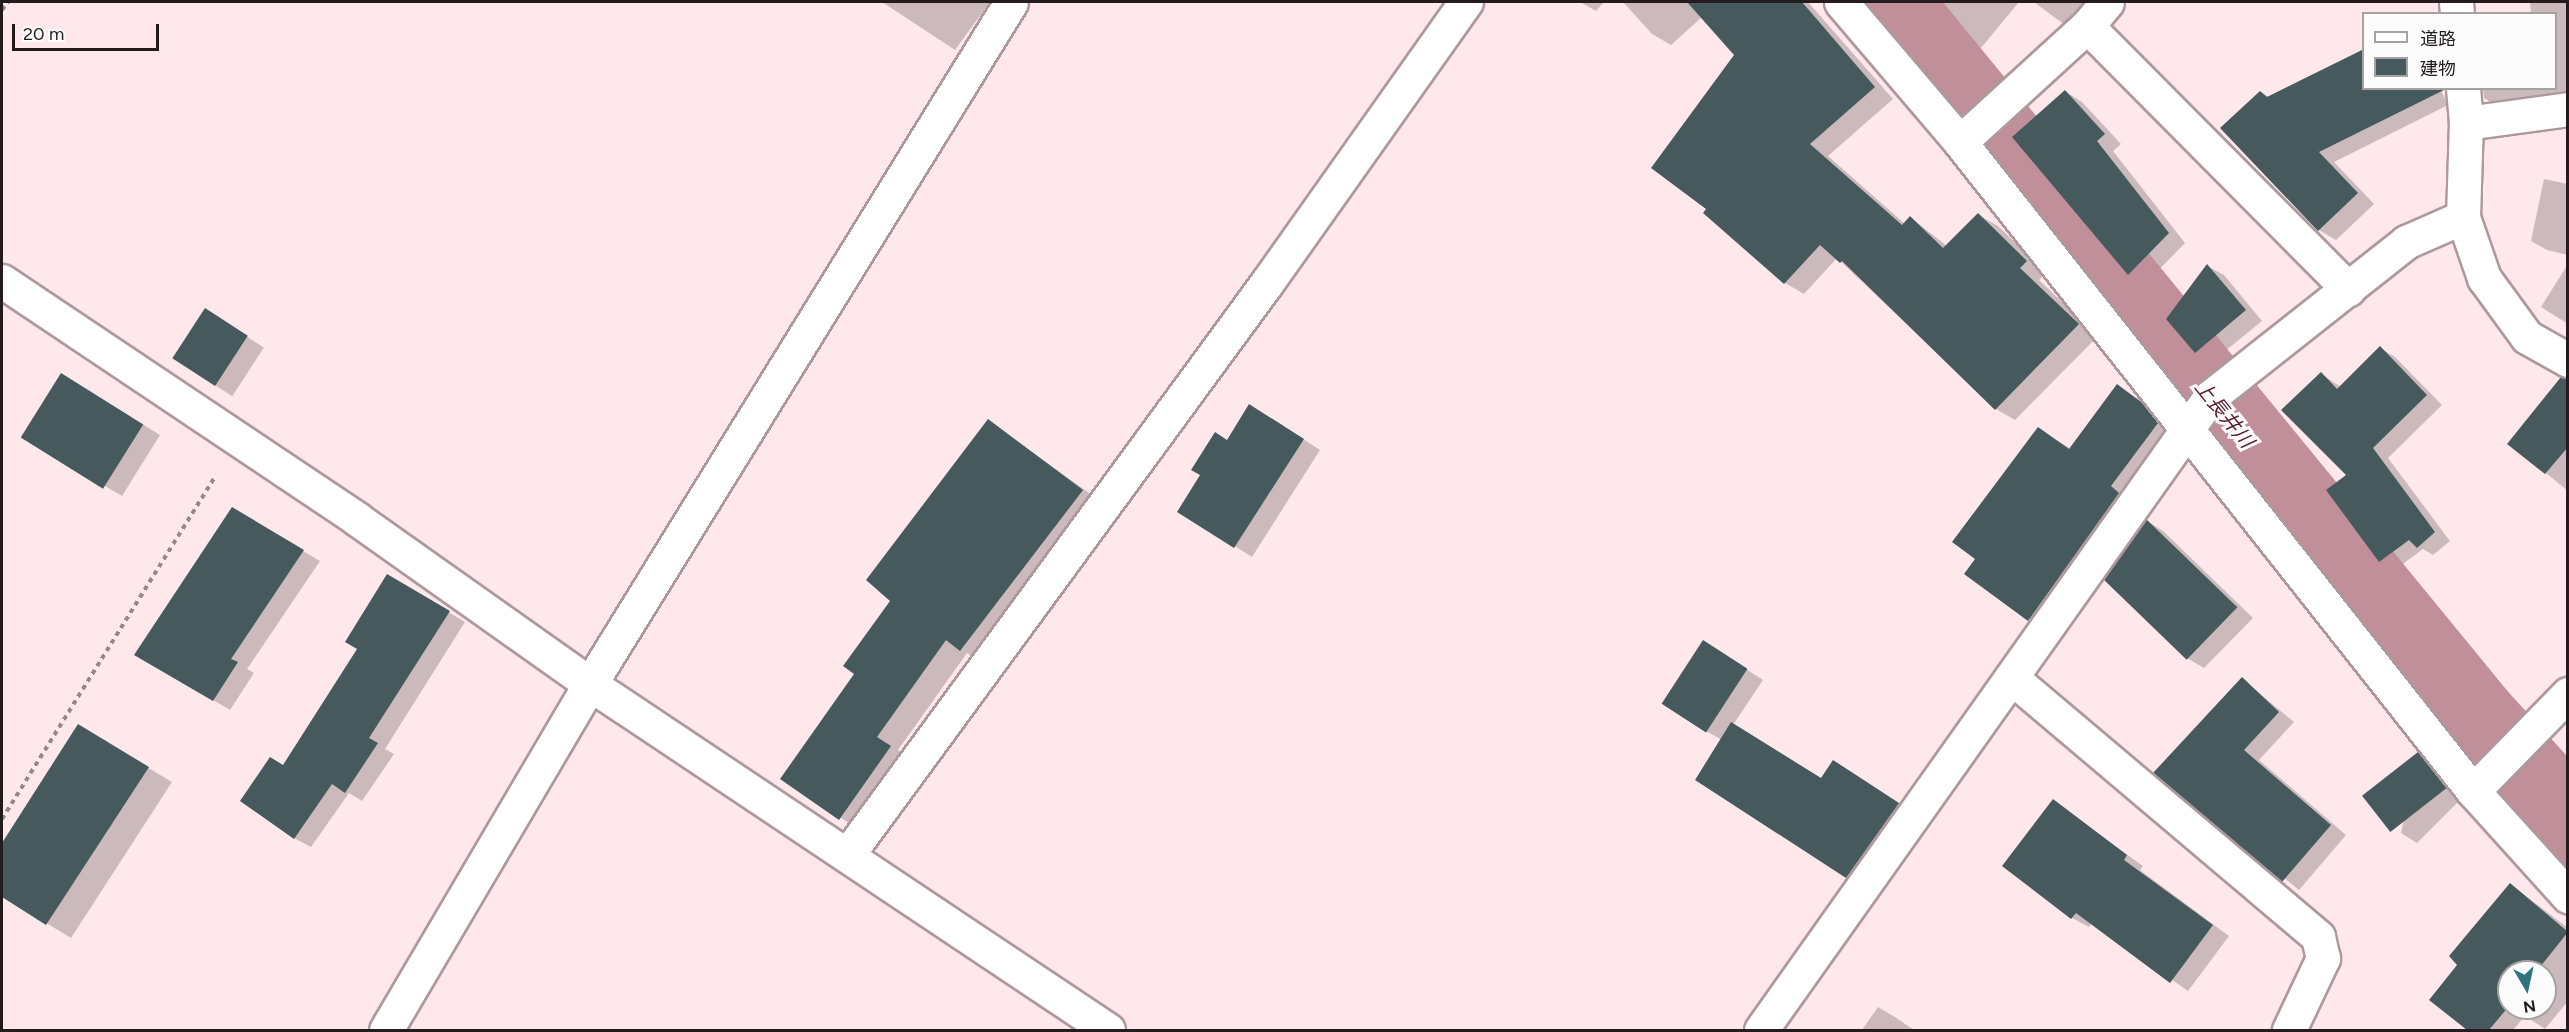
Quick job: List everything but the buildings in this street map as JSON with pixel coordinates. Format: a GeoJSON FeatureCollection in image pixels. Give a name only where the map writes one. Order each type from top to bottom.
{"type":"FeatureCollection","features":[{"type":"Feature","properties":{"kind":"street"},"geometry":{"type":"LineString","coordinates":[[386,1030],[590,684],[1011,2]]}},
{"type":"Feature","properties":{"kind":"street"},"geometry":{"type":"LineString","coordinates":[[848,854],[1266,284],[1467,2]]}},
{"type":"Feature","properties":{"kind":"street"},"geometry":{"type":"LineString","coordinates":[[1841,2],[1960,142],[2184,429],[2473,791],[2568,896]]}},
{"type":"Feature","properties":{"kind":"street"},"geometry":{"type":"LineString","coordinates":[[1960,142],[2097,14],[2348,289]]}},
{"type":"Feature","properties":{"kind":"street"},"geometry":{"type":"LineString","coordinates":[[2463,90],[2466,123],[2463,217],[2484,278],[2527,337],[2568,360]]}},
{"type":"Feature","properties":{"kind":"street"},"geometry":{"type":"LineString","coordinates":[[2466,123],[2568,109]]}},
{"type":"Feature","properties":{"kind":"street"},"geometry":{"type":"LineString","coordinates":[[1761,1030],[2012,678],[2184,429],[2210,397],[2406,242],[2463,217]]}},
{"type":"Feature","properties":{"kind":"street"},"geometry":{"type":"LineString","coordinates":[[2,281],[238,439],[590,684],[848,854],[1108,1030]]}},
{"type":"Feature","properties":{"kind":"street"},"geometry":{"type":"LineString","coordinates":[[2012,678],[2318,937],[2323,958],[2289,1030]]}},
{"type":"Feature","properties":{"kind":"street"},"geometry":{"type":"LineString","coordinates":[[2473,791],[2568,694]]}},
{"type":"Feature","properties":{"kind":"path"},"geometry":{"type":"LineString","coordinates":[[2,10],[8,2]]}},
{"type":"Feature","properties":{"kind":"path"},"geometry":{"type":"LineString","coordinates":[[2,819],[238,439]]}},
{"type":"Feature","properties":{"kind":"waterway","name":"上長井川"},"geometry":{"type":"LineString","coordinates":[[1886,2],[2476,722],[2568,822]]}}]}
